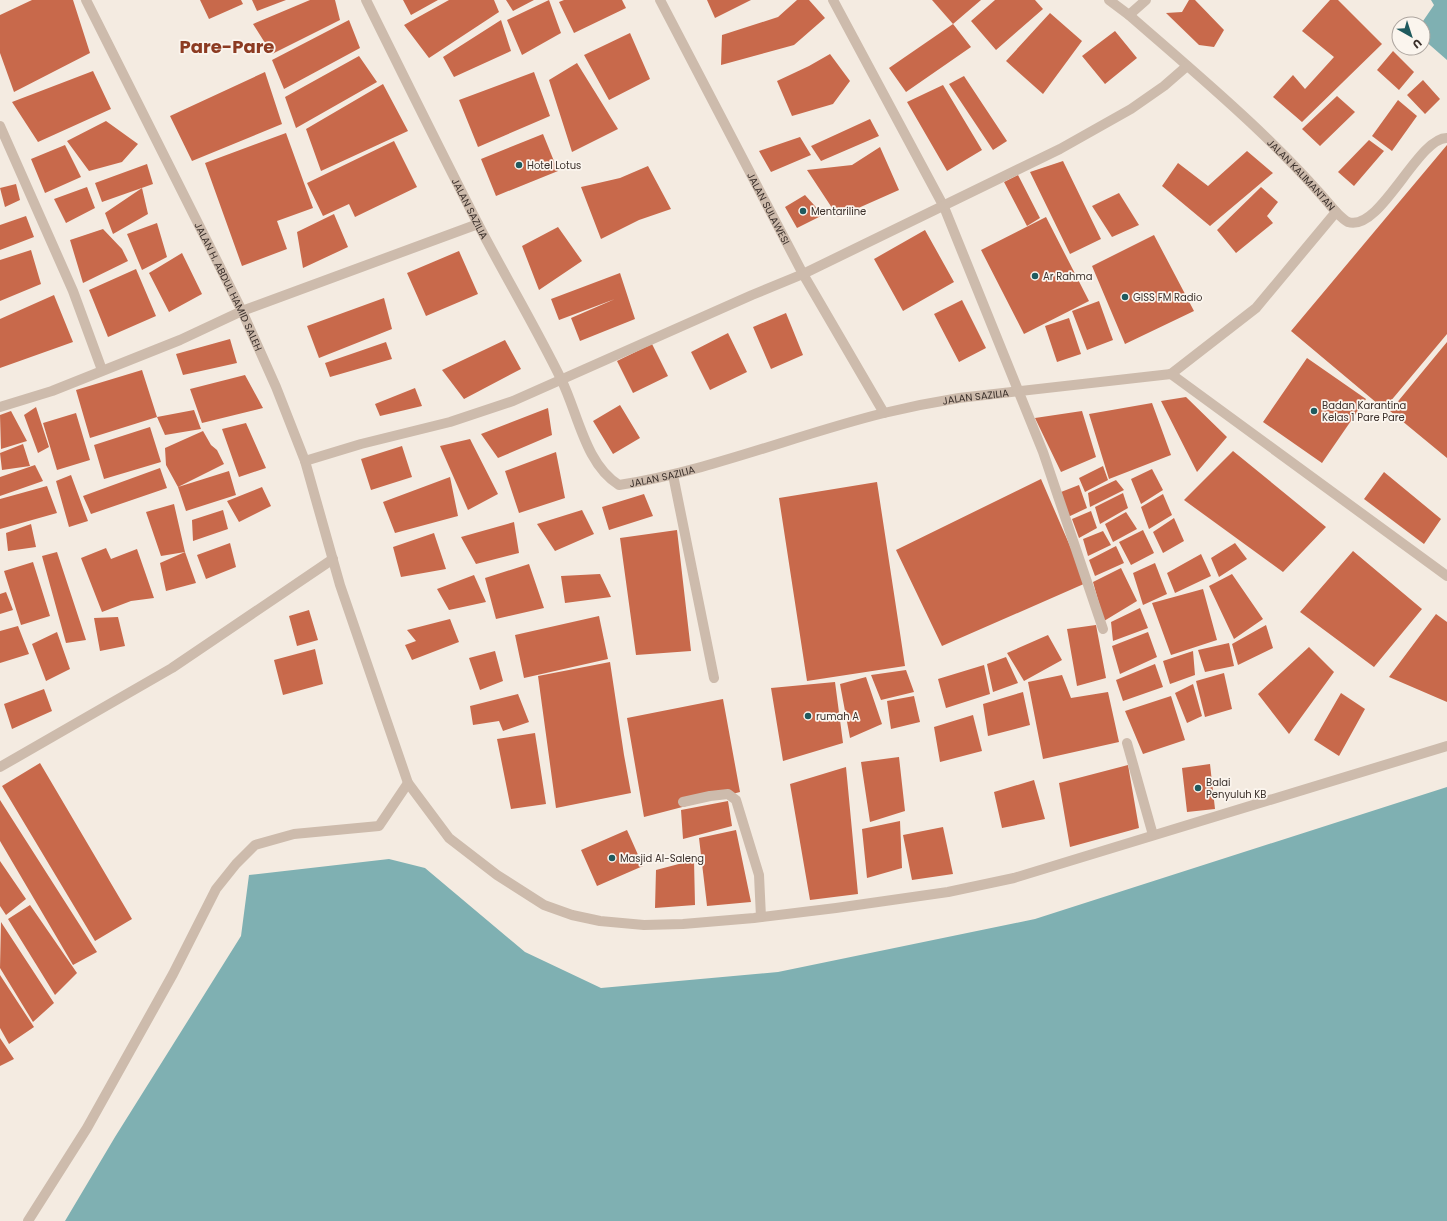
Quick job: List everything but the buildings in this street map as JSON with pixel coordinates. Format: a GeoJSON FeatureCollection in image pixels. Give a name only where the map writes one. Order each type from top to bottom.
{"type":"FeatureCollection","features":[{"type":"Feature","properties":{"kind":"street","name":"JALAN H. ABDUL HAMID SALEH"},"geometry":{"type":"LineString","coordinates":[[86,0],[242,311],[276,387],[305,461],[340,585],[408,783],[449,838],[497,875],[544,905],[572,915],[600,922],[644,925],[683,924],[762,917],[889,901],[955,890],[1014,878],[1447,746]]}},
{"type":"Feature","properties":{"kind":"street","name":"JALAN SAZILIA"},"geometry":{"type":"LineString","coordinates":[[366,0],[478,224],[562,379],[600,469],[608,478],[619,485],[673,475],[884,413],[959,398],[1171,374]]}},
{"type":"Feature","properties":{"kind":"street","name":"JALAN SULAWESI"},"geometry":{"type":"LineString","coordinates":[[660,0],[803,274],[884,413]]}},
{"type":"Feature","properties":{"kind":"street"},"geometry":{"type":"LineString","coordinates":[[832,0],[944,207],[1043,452],[1102,629]]}},
{"type":"Feature","properties":{"kind":"street","name":"JALAN KALIMANTAN"},"geometry":{"type":"LineString","coordinates":[[1109,0],[1187,66],[1273,143],[1308,179],[1336,212],[1256,308],[1171,374]]}},
{"type":"Feature","properties":{"kind":"street"},"geometry":{"type":"LineString","coordinates":[[1129,16],[1146,0]]}},
{"type":"Feature","properties":{"kind":"street"},"geometry":{"type":"LineString","coordinates":[[305,461],[361,444],[471,415],[513,401],[752,294],[803,274],[944,207],[1060,149],[1124,113],[1164,86],[1187,66]]}},
{"type":"Feature","properties":{"kind":"street"},"geometry":{"type":"LineString","coordinates":[[0,126],[74,291],[102,370]]}},
{"type":"Feature","properties":{"kind":"street"},"geometry":{"type":"LineString","coordinates":[[1336,212],[1348,222],[1357,222],[1369,216],[1391,195],[1422,154],[1435,141],[1447,138]]}},
{"type":"Feature","properties":{"kind":"street"},"geometry":{"type":"LineString","coordinates":[[0,407],[52,391],[180,340],[242,311],[478,224]]}},
{"type":"Feature","properties":{"kind":"street"},"geometry":{"type":"LineString","coordinates":[[1171,374],[1447,576]]}},
{"type":"Feature","properties":{"kind":"street"},"geometry":{"type":"LineString","coordinates":[[673,475],[714,678]]}},
{"type":"Feature","properties":{"kind":"street"},"geometry":{"type":"LineString","coordinates":[[0,766],[172,668],[333,559]]}},
{"type":"Feature","properties":{"kind":"street"},"geometry":{"type":"LineString","coordinates":[[1127,744],[1153,835]]}},
{"type":"Feature","properties":{"kind":"street"},"geometry":{"type":"LineString","coordinates":[[28,1221],[87,1128],[174,974],[216,889],[236,864],[255,845],[294,834],[379,826],[408,783]]}},
{"type":"Feature","properties":{"kind":"street"},"geometry":{"type":"LineString","coordinates":[[683,802],[728,794],[736,800],[759,875],[762,917]]}},
{"type":"Feature","properties":{"kind":"water"},"geometry":{"type":"Polygon","coordinates":[[[1431,0],[1447,0],[1447,60],[1431,46],[1431,16],[1426,16],[1434,5],[1431,0]]]}},
{"type":"Feature","properties":{"kind":"water"},"geometry":{"type":"Polygon","coordinates":[[[1447,787],[1447,1221],[65,1221],[115,1137],[241,936],[249,875],[389,859],[425,868],[525,952],[601,988],[778,972],[1035,919],[1447,787]]]}},
{"type":"Feature","properties":{"kind":"place","name":"Hotel Lotus"},"geometry":{"type":"Point","coordinates":[519,165]}},
{"type":"Feature","properties":{"kind":"place","name":"Mentariline"},"geometry":{"type":"Point","coordinates":[803,211]}},
{"type":"Feature","properties":{"kind":"place","name":"Ar Rahma"},"geometry":{"type":"Point","coordinates":[1035,276]}},
{"type":"Feature","properties":{"kind":"place","name":"GISS FM Radio"},"geometry":{"type":"Point","coordinates":[1125,297]}},
{"type":"Feature","properties":{"kind":"place","name":"Badan Karantina Kelas 1 Pare Pare"},"geometry":{"type":"Point","coordinates":[1314,411]}},
{"type":"Feature","properties":{"kind":"place","name":"rumah A"},"geometry":{"type":"Point","coordinates":[808,716]}},
{"type":"Feature","properties":{"kind":"place","name":"Balai Penyuluh KB"},"geometry":{"type":"Point","coordinates":[1198,788]}},
{"type":"Feature","properties":{"kind":"place","name":"Masjid Al-Saleng"},"geometry":{"type":"Point","coordinates":[612,858]}},
{"type":"Feature","properties":{"kind":"district","name":"Pare-Pare"},"geometry":{"type":"Point","coordinates":[227,47]}}]}
